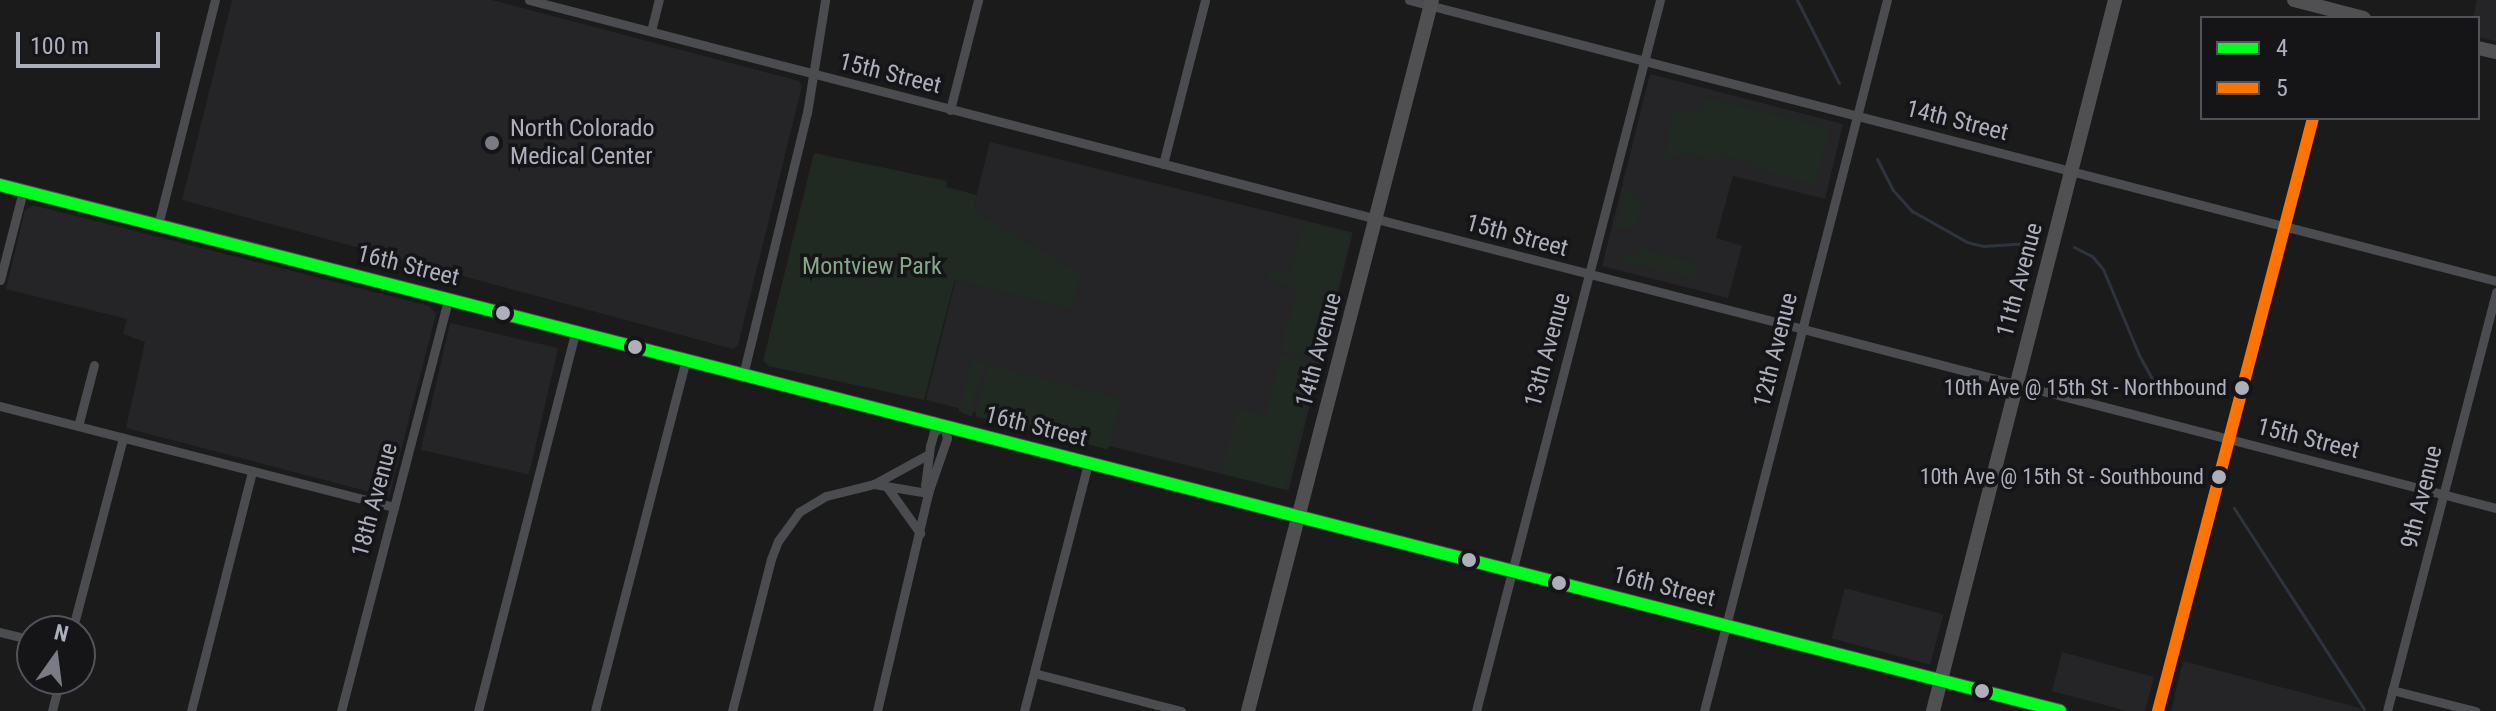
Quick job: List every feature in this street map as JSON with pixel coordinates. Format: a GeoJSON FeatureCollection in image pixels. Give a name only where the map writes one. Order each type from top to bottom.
{"type":"FeatureCollection","features":[{"type":"Feature","properties":{"kind":"main road","name":"11th Avenue"},"geometry":{"type":"LineString","coordinates":[[1933,711],[2115,0]]}},
{"type":"Feature","properties":{"kind":"main road"},"geometry":{"type":"LineString","coordinates":[[2294,0],[2341,10]]}},
{"type":"Feature","properties":{"kind":"main road","name":"14th Avenue"},"geometry":{"type":"LineString","coordinates":[[1248,711],[1432,3]]}},
{"type":"Feature","properties":{"kind":"main road","name":"16th Street"},"geometry":{"type":"LineString","coordinates":[[0,185],[2060,711]]}},
{"type":"Feature","properties":{"kind":"street"},"geometry":{"type":"LineString","coordinates":[[158,225],[215,0]]}},
{"type":"Feature","properties":{"kind":"street","name":"15th Street"},"geometry":{"type":"LineString","coordinates":[[529,0],[2496,508]]}},
{"type":"Feature","properties":{"kind":"street"},"geometry":{"type":"LineString","coordinates":[[651,31],[659,0]]}},
{"type":"Feature","properties":{"kind":"street"},"geometry":{"type":"LineString","coordinates":[[743,375],[814,75],[825,0]]}},
{"type":"Feature","properties":{"kind":"street"},"geometry":{"type":"LineString","coordinates":[[950,110],[978,0]]}},
{"type":"Feature","properties":{"kind":"street"},"geometry":{"type":"LineString","coordinates":[[1163,164],[1205,0]]}},
{"type":"Feature","properties":{"kind":"street","name":"14th Street"},"geometry":{"type":"LineString","coordinates":[[1409,0],[1432,3],[2496,281]]}},
{"type":"Feature","properties":{"kind":"street","name":"13th Avenue"},"geometry":{"type":"LineString","coordinates":[[1476,711],[1660,0]]}},
{"type":"Feature","properties":{"kind":"street","name":"12th Avenue"},"geometry":{"type":"LineString","coordinates":[[1704,711],[1887,0]]}},
{"type":"Feature","properties":{"kind":"street"},"geometry":{"type":"LineString","coordinates":[[2158,711],[2312,120]]}},
{"type":"Feature","properties":{"kind":"street"},"geometry":{"type":"LineString","coordinates":[[0,280],[23,191]]}},
{"type":"Feature","properties":{"kind":"street","name":"9th Avenue"},"geometry":{"type":"LineString","coordinates":[[2387,711],[2496,292]]}},
{"type":"Feature","properties":{"kind":"street","name":"18th Avenue"},"geometry":{"type":"LineString","coordinates":[[341,711],[448,299]]}},
{"type":"Feature","properties":{"kind":"street"},"geometry":{"type":"LineString","coordinates":[[478,711],[575,332]]}},
{"type":"Feature","properties":{"kind":"street"},"geometry":{"type":"LineString","coordinates":[[595,711],[686,360]]}},
{"type":"Feature","properties":{"kind":"street"},"geometry":{"type":"LineString","coordinates":[[78,426],[94,365]]}},
{"type":"Feature","properties":{"kind":"street"},"geometry":{"type":"LineString","coordinates":[[0,406],[394,507]]}},
{"type":"Feature","properties":{"kind":"street"},"geometry":{"type":"LineString","coordinates":[[877,711],[928,493],[947,438],[944,426],[934,432],[925,485],[928,493]]}},
{"type":"Feature","properties":{"kind":"street"},"geometry":{"type":"LineString","coordinates":[[76,615],[123,438]]}},
{"type":"Feature","properties":{"kind":"street"},"geometry":{"type":"LineString","coordinates":[[732,711],[771,559],[783,531],[811,504],[874,484],[929,454]]}},
{"type":"Feature","properties":{"kind":"street"},"geometry":{"type":"LineString","coordinates":[[1024,711],[1088,463]]}},
{"type":"Feature","properties":{"kind":"street"},"geometry":{"type":"LineString","coordinates":[[191,711],[252,471]]}},
{"type":"Feature","properties":{"kind":"street"},"geometry":{"type":"LineString","coordinates":[[874,484],[928,493]]}},
{"type":"Feature","properties":{"kind":"street"},"geometry":{"type":"LineString","coordinates":[[887,486],[920,533]]}},
{"type":"Feature","properties":{"kind":"street"},"geometry":{"type":"LineString","coordinates":[[1034,673],[1181,711]]}},
{"type":"Feature","properties":{"kind":"street"},"geometry":{"type":"LineString","coordinates":[[2392,690],[2475,711]]}},
{"type":"Feature","properties":{"kind":"shaded area","name":"North Colorado Medical Center"},"geometry":{"type":"Polygon","coordinates":[[[232,0],[492,0],[799,81],[802,86],[738,345],[733,349],[182,200],[232,0]]]}},
{"type":"Feature","properties":{"kind":"shaded area"},"geometry":{"type":"Polygon","coordinates":[[[2477,0],[2496,0],[2496,41],[2480,37],[2480,16],[2473,16],[2477,0]]]}},
{"type":"Feature","properties":{"kind":"shaded area"},"geometry":{"type":"Polygon","coordinates":[[[1650,74],[1843,124],[1825,199],[1733,176],[1716,238],[1742,246],[1728,298],[1602,266],[1650,74]]]}},
{"type":"Feature","properties":{"kind":"shaded area"},"geometry":{"type":"Polygon","coordinates":[[[990,142],[1353,232],[1289,491],[926,400],[990,142]]]}},
{"type":"Feature","properties":{"kind":"shaded area"},"geometry":{"type":"Polygon","coordinates":[[[33,205],[429,306],[436,314],[389,497],[126,428],[145,342],[123,334],[127,319],[6,289],[25,210],[33,205]]]}},
{"type":"Feature","properties":{"kind":"shaded area"},"geometry":{"type":"Polygon","coordinates":[[[450,323],[558,348],[529,475],[421,450],[450,323]]]}},
{"type":"Feature","properties":{"kind":"shaded area"},"geometry":{"type":"Polygon","coordinates":[[[1845,588],[1944,614],[1930,665],[1832,638],[1845,588]]]}},
{"type":"Feature","properties":{"kind":"shaded area"},"geometry":{"type":"Polygon","coordinates":[[[2062,652],[2154,677],[2145,711],[2127,711],[2052,691],[2062,652]]]}},
{"type":"Feature","properties":{"kind":"shaded area"},"geometry":{"type":"Polygon","coordinates":[[[2183,661],[2360,708],[2361,711],[2171,711],[2183,661]]]}},
{"type":"Feature","properties":{"kind":"green space"},"geometry":{"type":"Polygon","coordinates":[[[1706,97],[1830,129],[1815,185],[1765,172],[1748,161],[1720,154],[1718,161],[1684,153],[1664,161],[1674,108],[1701,114],[1706,97]]]}},
{"type":"Feature","properties":{"kind":"green space","name":"Montview Park"},"geometry":{"type":"Polygon","coordinates":[[[814,153],[947,181],[946,187],[977,195],[973,211],[1081,274],[1072,309],[955,279],[924,400],[769,366],[763,361],[814,153]]]}},
{"type":"Feature","properties":{"kind":"green space"},"geometry":{"type":"Polygon","coordinates":[[[1625,191],[1635,194],[1634,199],[1643,202],[1636,229],[1615,227],[1625,191]]]}},
{"type":"Feature","properties":{"kind":"green space"},"geometry":{"type":"Polygon","coordinates":[[[1304,221],[1351,234],[1319,359],[1281,350],[1284,337],[1291,337],[1284,335],[1297,288],[1268,280],[1270,270],[1290,273],[1304,221]]]}},
{"type":"Feature","properties":{"kind":"green space"},"geometry":{"type":"Polygon","coordinates":[[[1638,248],[1698,264],[1695,279],[1621,261],[1623,255],[1636,258],[1638,248]]]}},
{"type":"Feature","properties":{"kind":"green space"},"geometry":{"type":"Polygon","coordinates":[[[1280,355],[1317,365],[1285,490],[1221,473],[1238,409],[1265,415],[1280,355]]]}},
{"type":"Feature","properties":{"kind":"green space"},"geometry":{"type":"Polygon","coordinates":[[[972,360],[986,364],[972,401],[975,403],[972,417],[959,411],[959,406],[972,360]]]}},
{"type":"Feature","properties":{"kind":"green space"},"geometry":{"type":"Polygon","coordinates":[[[988,365],[1121,398],[1108,450],[975,416],[988,365]]]}},
{"type":"Feature","properties":{"kind":"waterway"},"geometry":{"type":"LineString","coordinates":[[1797,0],[1839,83]]}},
{"type":"Feature","properties":{"kind":"waterway"},"geometry":{"type":"LineString","coordinates":[[1877,159],[1892,189],[1912,211],[1967,242],[1983,246],[2030,243]]}},
{"type":"Feature","properties":{"kind":"waterway"},"geometry":{"type":"LineString","coordinates":[[2074,247],[2092,256],[2103,269],[2139,355],[2161,395]]}},
{"type":"Feature","properties":{"kind":"waterway"},"geometry":{"type":"LineString","coordinates":[[2234,508],[2364,709]]}},
{"type":"Feature","properties":{"kind":"transit line","name":"5"},"geometry":{"type":"LineString","coordinates":[[2158,711],[2312,120]]}},
{"type":"Feature","properties":{"kind":"transit line","name":"4"},"geometry":{"type":"LineString","coordinates":[[0,185],[2060,711]]}},
{"type":"Feature","properties":{"kind":"place","name":"North Colorado Medical Center"},"geometry":{"type":"Point","coordinates":[492,143]}},
{"type":"Feature","properties":{"kind":"place","name":"10th Ave @ 15th St - Northbound"},"geometry":{"type":"Point","coordinates":[2242,388]}},
{"type":"Feature","properties":{"kind":"place","name":"10th Ave @ 15th St - Southbound"},"geometry":{"type":"Point","coordinates":[2219,477]}}]}
